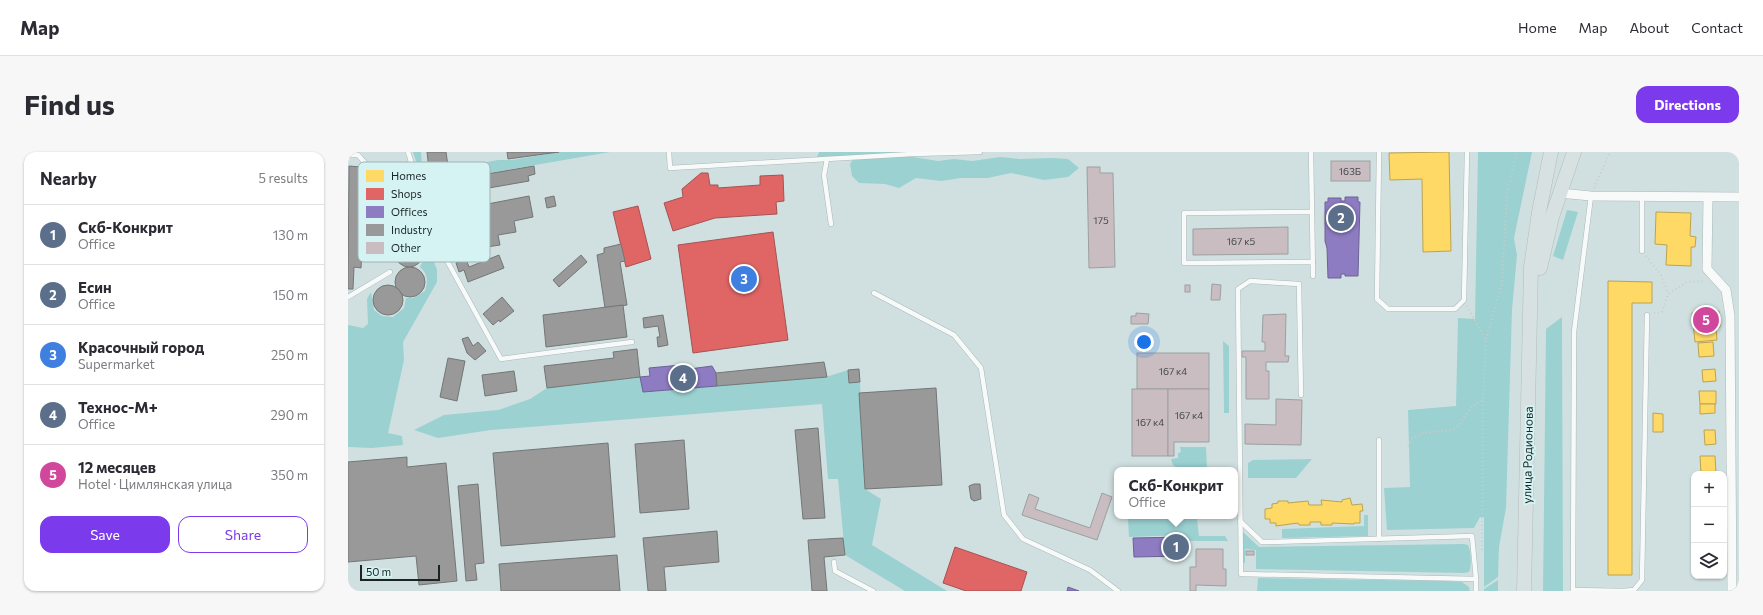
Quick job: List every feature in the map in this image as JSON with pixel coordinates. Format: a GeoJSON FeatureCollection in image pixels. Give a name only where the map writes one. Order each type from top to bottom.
{"type":"FeatureCollection","features":[{"type":"Feature","properties":{"kind":"main road","name":"улица Родионова"},"geometry":{"type":"LineString","coordinates":[[1524,591],[1531,267],[1538,212],[1550,152]]}},
{"type":"Feature","properties":{"kind":"main road","name":"улица Родионова"},"geometry":{"type":"LineString","coordinates":[[1530,320],[1543,253],[1560,192],[1574,152]]}},
{"type":"Feature","properties":{"kind":"street"},"geometry":{"type":"LineString","coordinates":[[1560,192],[1591,196],[1708,198],[1739,197]]}},
{"type":"Feature","properties":{"kind":"street"},"geometry":{"type":"LineString","coordinates":[[1708,198],[1707,269],[1726,290],[1730,316],[1732,591]]}},
{"type":"Feature","properties":{"kind":"lane"},"geometry":{"type":"LineString","coordinates":[[408,152],[411,162]]}},
{"type":"Feature","properties":{"kind":"lane"},"geometry":{"type":"LineString","coordinates":[[669,152],[670,168],[980,152]]}},
{"type":"Feature","properties":{"kind":"lane"},"geometry":{"type":"LineString","coordinates":[[1311,152],[1313,276]]}},
{"type":"Feature","properties":{"kind":"lane"},"geometry":{"type":"LineString","coordinates":[[1379,152],[1377,299],[1388,309],[1455,309],[1464,300],[1467,152]]}},
{"type":"Feature","properties":{"kind":"lane"},"geometry":{"type":"LineString","coordinates":[[348,155],[358,156],[364,162]]}},
{"type":"Feature","properties":{"kind":"lane"},"geometry":{"type":"LineString","coordinates":[[827,159],[824,175],[830,224]]}},
{"type":"Feature","properties":{"kind":"lane"},"geometry":{"type":"LineString","coordinates":[[1591,196],[1574,332],[1573,591],[1634,590],[1642,580],[1647,315]]}},
{"type":"Feature","properties":{"kind":"lane"},"geometry":{"type":"LineString","coordinates":[[1642,197],[1642,251]]}},
{"type":"Feature","properties":{"kind":"lane"},"geometry":{"type":"LineString","coordinates":[[1312,212],[1184,214],[1184,263],[1313,262]]}},
{"type":"Feature","properties":{"kind":"lane"},"geometry":{"type":"LineString","coordinates":[[448,262],[501,359],[632,342]]}},
{"type":"Feature","properties":{"kind":"lane"},"geometry":{"type":"LineString","coordinates":[[348,297],[390,272]]}},
{"type":"Feature","properties":{"kind":"lane"},"geometry":{"type":"LineString","coordinates":[[1301,395],[1299,284],[1250,281],[1238,289],[1240,573],[1243,575],[1476,579]]}},
{"type":"Feature","properties":{"kind":"lane"},"geometry":{"type":"LineString","coordinates":[[874,293],[954,335],[981,368],[1004,515],[1023,539],[1090,570],[1118,591]]}},
{"type":"Feature","properties":{"kind":"lane"},"geometry":{"type":"LineString","coordinates":[[1379,539],[1380,440]]}},
{"type":"Feature","properties":{"kind":"lane"},"geometry":{"type":"LineString","coordinates":[[1240,522],[1262,542],[1472,536],[1476,591]]}},
{"type":"Feature","properties":{"kind":"lane"},"geometry":{"type":"LineString","coordinates":[[834,562],[835,571],[873,591]]}},
{"type":"Feature","properties":{"kind":"path"},"geometry":{"type":"LineString","coordinates":[[1482,558],[1483,400],[1486,340],[1502,282],[1507,193],[1517,152]]}},
{"type":"Feature","properties":{"kind":"path"},"geometry":{"type":"LineString","coordinates":[[1591,196],[1610,152]]}},
{"type":"Feature","properties":{"kind":"path"},"geometry":{"type":"LineString","coordinates":[[1642,251],[1661,275],[1668,294],[1662,312],[1647,315]]}},
{"type":"Feature","properties":{"kind":"path"},"geometry":{"type":"LineString","coordinates":[[1668,294],[1687,282],[1718,281]]}},
{"type":"Feature","properties":{"kind":"path"},"geometry":{"type":"LineString","coordinates":[[1464,300],[1486,340]]}},
{"type":"Feature","properties":{"kind":"path"},"geometry":{"type":"LineString","coordinates":[[1408,446],[1412,438],[1423,434],[1452,430],[1460,424],[1470,408],[1483,400]]}},
{"type":"Feature","properties":{"kind":"shaded area"},"geometry":{"type":"Polygon","coordinates":[[[413,152],[421,152],[422,162],[416,162],[413,152]]]}},
{"type":"Feature","properties":{"kind":"shaded area"},"geometry":{"type":"Polygon","coordinates":[[[559,152],[610,152],[490,173],[490,162],[487,162],[512,160],[559,152]]]}},
{"type":"Feature","properties":{"kind":"shaded area"},"geometry":{"type":"Polygon","coordinates":[[[819,152],[946,152],[907,156],[938,161],[954,159],[972,161],[1000,157],[1020,159],[1053,158],[1068,159],[1079,168],[1068,177],[1044,180],[1011,173],[988,178],[961,178],[941,181],[916,178],[899,188],[885,184],[859,183],[852,176],[850,164],[854,158],[866,155],[817,157],[819,152]]]}},
{"type":"Feature","properties":{"kind":"shaded area"},"geometry":{"type":"Polygon","coordinates":[[[1478,152],[1532,152],[1514,238],[1517,255],[1512,310],[1506,508],[1499,547],[1498,577],[1484,587],[1484,517],[1480,517],[1474,528],[1387,530],[1384,488],[1410,487],[1408,410],[1456,406],[1458,318],[1475,319],[1478,152]]]}},
{"type":"Feature","properties":{"kind":"shaded area"},"geometry":{"type":"Polygon","coordinates":[[[1567,210],[1578,212],[1563,260],[1553,256],[1567,210]]]}},
{"type":"Feature","properties":{"kind":"shaded area"},"geometry":{"type":"Polygon","coordinates":[[[422,262],[434,262],[437,270],[437,282],[403,342],[404,360],[388,433],[402,436],[403,445],[372,448],[348,447],[348,325],[363,328],[368,324],[367,299],[371,292],[374,310],[382,316],[393,317],[404,308],[406,298],[413,298],[425,291],[427,278],[420,267],[422,262]]]}},
{"type":"Feature","properties":{"kind":"shaded area"},"geometry":{"type":"Polygon","coordinates":[[[1562,317],[1563,591],[1543,591],[1546,329],[1562,317]]]}},
{"type":"Feature","properties":{"kind":"shaded area"},"geometry":{"type":"Polygon","coordinates":[[[1223,341],[1229,346],[1229,413],[1224,413],[1223,341]]]}},
{"type":"Feature","properties":{"kind":"shaded area"},"geometry":{"type":"Polygon","coordinates":[[[848,370],[849,382],[860,382],[865,489],[881,499],[872,545],[947,591],[905,591],[845,555],[838,479],[828,479],[822,404],[491,430],[438,438],[414,430],[444,415],[498,410],[530,399],[547,388],[640,377],[643,392],[826,377],[848,370]]]}},
{"type":"Feature","properties":{"kind":"shaded area"},"geometry":{"type":"Polygon","coordinates":[[[1180,447],[1206,447],[1207,467],[1176,467],[1171,459],[1178,458],[1178,453],[1181,452],[1180,447]]]}},
{"type":"Feature","properties":{"kind":"shaded area"},"geometry":{"type":"Polygon","coordinates":[[[1312,459],[1296,478],[1248,478],[1248,463],[1253,460],[1312,459]]]}},
{"type":"Feature","properties":{"kind":"shaded area"},"geometry":{"type":"Polygon","coordinates":[[[1364,515],[1368,515],[1368,536],[1282,538],[1282,529],[1364,526],[1364,515]]]}},
{"type":"Feature","properties":{"kind":"shaded area"},"geometry":{"type":"Polygon","coordinates":[[[1128,519],[1197,519],[1199,536],[1225,536],[1228,541],[1185,541],[1185,535],[1129,537],[1128,519]]]}},
{"type":"Feature","properties":{"kind":"shaded area"},"geometry":{"type":"Polygon","coordinates":[[[1243,532],[1259,547],[1464,544],[1468,545],[1469,548],[1471,566],[1469,572],[1464,573],[1256,569],[1256,550],[1245,549],[1245,563],[1241,563],[1243,532]]]}},
{"type":"Feature","properties":{"kind":"shaded area"},"geometry":{"type":"Polygon","coordinates":[[[1258,578],[1446,581],[1462,582],[1469,587],[1470,591],[1257,591],[1258,578]]]}},
{"type":"Feature","properties":{"kind":"shaded area"},"geometry":{"type":"Polygon","coordinates":[[[1498,580],[1498,591],[1484,591],[1484,589],[1498,580]]]}},
{"type":"Feature","properties":{"kind":"building: Homes"},"geometry":{"type":"Polygon","coordinates":[[[1449,152],[1451,251],[1423,252],[1422,179],[1390,180],[1389,153],[1449,152]]]}},
{"type":"Feature","properties":{"kind":"building: Homes"},"geometry":{"type":"Polygon","coordinates":[[[1656,212],[1691,213],[1690,236],[1696,237],[1695,247],[1691,247],[1691,266],[1666,265],[1667,245],[1655,244],[1656,212]]]}},
{"type":"Feature","properties":{"kind":"building: Homes"},"geometry":{"type":"Polygon","coordinates":[[[1608,281],[1652,282],[1652,303],[1632,303],[1632,575],[1608,575],[1608,281]]]}},
{"type":"Feature","properties":{"kind":"building: Homes"},"geometry":{"type":"Polygon","coordinates":[[[1719,311],[1720,327],[1716,328],[1717,340],[1695,342],[1692,313],[1719,311]]]}},
{"type":"Feature","properties":{"kind":"building: Homes"},"geometry":{"type":"Polygon","coordinates":[[[1713,342],[1714,356],[1699,357],[1698,343],[1713,342]]]}},
{"type":"Feature","properties":{"kind":"building: Homes"},"geometry":{"type":"Polygon","coordinates":[[[1715,369],[1716,381],[1703,382],[1702,370],[1715,369]]]}},
{"type":"Feature","properties":{"kind":"building: Homes"},"geometry":{"type":"Polygon","coordinates":[[[1699,391],[1716,391],[1716,404],[1700,404],[1699,391]]]}},
{"type":"Feature","properties":{"kind":"building: Homes"},"geometry":{"type":"Polygon","coordinates":[[[1700,404],[1715,404],[1715,413],[1700,414],[1700,404]]]}},
{"type":"Feature","properties":{"kind":"building: Homes"},"geometry":{"type":"Polygon","coordinates":[[[1653,413],[1663,414],[1663,432],[1653,432],[1653,413]]]}},
{"type":"Feature","properties":{"kind":"building: Homes"},"geometry":{"type":"Polygon","coordinates":[[[1704,430],[1715,430],[1716,444],[1705,445],[1704,430]]]}},
{"type":"Feature","properties":{"kind":"building: Homes"},"geometry":{"type":"Polygon","coordinates":[[[1700,456],[1715,456],[1716,471],[1701,471],[1700,456]]]}},
{"type":"Feature","properties":{"kind":"building: Homes"},"geometry":{"type":"Polygon","coordinates":[[[1350,498],[1352,505],[1362,504],[1363,511],[1360,511],[1360,523],[1332,523],[1332,525],[1321,525],[1321,522],[1310,522],[1310,525],[1299,525],[1298,523],[1276,526],[1276,523],[1270,523],[1270,519],[1265,519],[1265,509],[1272,508],[1272,504],[1278,503],[1278,501],[1288,501],[1288,503],[1308,501],[1309,505],[1322,505],[1321,500],[1342,502],[1342,500],[1350,498]]]}},
{"type":"Feature","properties":{"kind":"building: Shops"},"geometry":{"type":"Polygon","coordinates":[[[701,173],[708,173],[710,185],[718,185],[718,188],[760,185],[760,176],[783,175],[784,201],[776,202],[777,214],[715,218],[673,231],[664,203],[683,197],[682,189],[701,173]]]}},
{"type":"Feature","properties":{"kind":"building: Shops"},"geometry":{"type":"Polygon","coordinates":[[[638,206],[651,259],[626,267],[613,212],[638,206]]]}},
{"type":"Feature","properties":{"kind":"building: Shops"},"geometry":{"type":"Polygon","coordinates":[[[773,232],[788,340],[693,353],[678,245],[773,232]]]}},
{"type":"Feature","properties":{"kind":"building: Shops"},"geometry":{"type":"Polygon","coordinates":[[[955,547],[1027,572],[1021,591],[966,591],[943,583],[955,547]]]}},
{"type":"Feature","properties":{"kind":"building: Offices"},"geometry":{"type":"Polygon","coordinates":[[[1345,197],[1358,197],[1358,202],[1360,202],[1358,276],[1345,276],[1345,274],[1341,274],[1341,278],[1328,278],[1327,248],[1325,241],[1325,202],[1328,202],[1328,198],[1341,198],[1341,201],[1345,201],[1345,197]]]}},
{"type":"Feature","properties":{"kind":"building: Offices"},"geometry":{"type":"Polygon","coordinates":[[[681,365],[682,370],[712,366],[716,373],[717,386],[643,392],[640,377],[650,376],[649,368],[681,365]]]}},
{"type":"Feature","properties":{"kind":"building: Offices"},"geometry":{"type":"Polygon","coordinates":[[[1184,537],[1184,556],[1134,557],[1133,538],[1184,537]]]}},
{"type":"Feature","properties":{"kind":"building: Offices"},"geometry":{"type":"Polygon","coordinates":[[[1068,587],[1079,591],[1067,591],[1068,587]]]}},
{"type":"Feature","properties":{"kind":"building: Industry"},"geometry":{"type":"Polygon","coordinates":[[[427,152],[446,152],[447,162],[428,162],[427,152]]]}},
{"type":"Feature","properties":{"kind":"building: Industry"},"geometry":{"type":"Polygon","coordinates":[[[507,152],[559,152],[508,159],[507,152]]]}},
{"type":"Feature","properties":{"kind":"building: Industry"},"geometry":{"type":"Polygon","coordinates":[[[349,166],[358,167],[358,262],[361,262],[361,268],[354,267],[353,289],[348,289],[349,166]]]}},
{"type":"Feature","properties":{"kind":"building: Industry"},"geometry":{"type":"Polygon","coordinates":[[[534,166],[535,174],[528,176],[529,181],[490,188],[490,174],[534,166]]]}},
{"type":"Feature","properties":{"kind":"building: Industry"},"geometry":{"type":"Polygon","coordinates":[[[529,196],[533,217],[514,221],[516,232],[498,235],[500,245],[490,246],[490,204],[529,196]]]}},
{"type":"Feature","properties":{"kind":"building: Industry"},"geometry":{"type":"Polygon","coordinates":[[[554,196],[556,206],[547,208],[545,198],[554,196]]]}},
{"type":"Feature","properties":{"kind":"building: Industry"},"geometry":{"type":"Polygon","coordinates":[[[621,244],[625,261],[620,262],[627,305],[605,308],[597,255],[604,253],[604,248],[621,244]]]}},
{"type":"Feature","properties":{"kind":"building: Industry"},"geometry":{"type":"Polygon","coordinates":[[[499,255],[504,268],[468,282],[464,270],[459,272],[456,263],[467,262],[469,267],[482,262],[490,262],[490,259],[499,255]]]}},
{"type":"Feature","properties":{"kind":"building: Industry"},"geometry":{"type":"Polygon","coordinates":[[[581,255],[587,262],[559,287],[553,280],[581,255]]]}},
{"type":"Feature","properties":{"kind":"building: Industry"},"geometry":{"type":"Polygon","coordinates":[[[398,262],[420,262],[415,266],[409,267],[403,266],[398,262]]]}},
{"type":"Feature","properties":{"kind":"building: Industry"},"geometry":{"type":"Polygon","coordinates":[[[410,267],[416,268],[424,276],[424,288],[416,296],[410,297],[404,296],[396,288],[395,282],[396,276],[404,268],[410,267]]]}},
{"type":"Feature","properties":{"kind":"building: Industry"},"geometry":{"type":"Polygon","coordinates":[[[388,285],[398,290],[403,300],[398,310],[388,315],[378,310],[373,300],[378,290],[388,285]]]}},
{"type":"Feature","properties":{"kind":"building: Industry"},"geometry":{"type":"Polygon","coordinates":[[[502,297],[514,311],[500,322],[499,320],[493,325],[483,314],[502,297]]]}},
{"type":"Feature","properties":{"kind":"building: Industry"},"geometry":{"type":"Polygon","coordinates":[[[623,305],[627,337],[546,347],[543,315],[623,305]]]}},
{"type":"Feature","properties":{"kind":"building: Industry"},"geometry":{"type":"Polygon","coordinates":[[[663,315],[668,345],[658,347],[657,337],[660,337],[658,326],[644,328],[643,318],[663,315]]]}},
{"type":"Feature","properties":{"kind":"building: Industry"},"geometry":{"type":"Polygon","coordinates":[[[468,337],[473,346],[478,342],[486,351],[475,360],[467,353],[462,339],[468,337]]]}},
{"type":"Feature","properties":{"kind":"building: Industry"},"geometry":{"type":"Polygon","coordinates":[[[637,349],[640,377],[547,388],[544,366],[614,358],[613,352],[637,349]]]}},
{"type":"Feature","properties":{"kind":"building: Industry"},"geometry":{"type":"Polygon","coordinates":[[[448,358],[465,361],[457,401],[440,397],[448,358]]]}},
{"type":"Feature","properties":{"kind":"building: Industry"},"geometry":{"type":"Polygon","coordinates":[[[824,362],[827,377],[717,386],[716,373],[824,362]]]}},
{"type":"Feature","properties":{"kind":"building: Industry"},"geometry":{"type":"Polygon","coordinates":[[[859,369],[860,382],[849,383],[848,370],[859,369]]]}},
{"type":"Feature","properties":{"kind":"building: Industry"},"geometry":{"type":"Polygon","coordinates":[[[514,371],[517,391],[485,396],[482,375],[514,371]]]}},
{"type":"Feature","properties":{"kind":"building: Industry"},"geometry":{"type":"Polygon","coordinates":[[[936,388],[942,485],[865,489],[859,393],[936,388]]]}},
{"type":"Feature","properties":{"kind":"building: Industry"},"geometry":{"type":"Polygon","coordinates":[[[818,428],[825,518],[803,519],[795,430],[818,428]]]}},
{"type":"Feature","properties":{"kind":"building: Industry"},"geometry":{"type":"Polygon","coordinates":[[[684,440],[689,509],[640,513],[635,444],[684,440]]]}},
{"type":"Feature","properties":{"kind":"building: Industry"},"geometry":{"type":"Polygon","coordinates":[[[608,443],[615,537],[501,546],[493,453],[608,443]]]}},
{"type":"Feature","properties":{"kind":"building: Industry"},"geometry":{"type":"Polygon","coordinates":[[[407,457],[407,467],[446,463],[457,581],[419,585],[416,556],[348,562],[348,462],[407,457]]]}},
{"type":"Feature","properties":{"kind":"building: Industry"},"geometry":{"type":"Polygon","coordinates":[[[478,484],[484,563],[475,564],[477,580],[466,581],[458,486],[478,484]]]}},
{"type":"Feature","properties":{"kind":"building: Industry"},"geometry":{"type":"Polygon","coordinates":[[[980,484],[981,499],[974,501],[971,499],[969,486],[980,484]]]}},
{"type":"Feature","properties":{"kind":"building: Industry"},"geometry":{"type":"Polygon","coordinates":[[[717,531],[719,562],[664,567],[666,591],[648,591],[643,538],[717,531]]]}},
{"type":"Feature","properties":{"kind":"building: Industry"},"geometry":{"type":"Polygon","coordinates":[[[843,538],[845,555],[824,557],[827,591],[812,591],[808,540],[843,538]]]}},
{"type":"Feature","properties":{"kind":"building: Industry"},"geometry":{"type":"Polygon","coordinates":[[[617,555],[620,591],[501,591],[499,564],[617,555]]]}},
{"type":"Feature","properties":{"kind":"building: Other"},"geometry":{"type":"Polygon","coordinates":[[[1331,161],[1370,161],[1370,181],[1331,181],[1331,161]]]}},
{"type":"Feature","properties":{"kind":"building: Other"},"geometry":{"type":"Polygon","coordinates":[[[1087,167],[1100,167],[1100,173],[1113,173],[1115,267],[1089,268],[1087,167]]]}},
{"type":"Feature","properties":{"kind":"building: Other"},"geometry":{"type":"Polygon","coordinates":[[[1288,227],[1288,254],[1193,255],[1193,229],[1288,227]]]}},
{"type":"Feature","properties":{"kind":"building: Other"},"geometry":{"type":"Polygon","coordinates":[[[1212,284],[1221,285],[1220,300],[1211,300],[1212,284]]]}},
{"type":"Feature","properties":{"kind":"building: Other"},"geometry":{"type":"Polygon","coordinates":[[[1185,285],[1190,285],[1190,292],[1185,292],[1185,285]]]}},
{"type":"Feature","properties":{"kind":"building: Other"},"geometry":{"type":"Polygon","coordinates":[[[1136,313],[1149,314],[1148,324],[1131,324],[1131,316],[1136,316],[1136,313]]]}},
{"type":"Feature","properties":{"kind":"building: Other"},"geometry":{"type":"Polygon","coordinates":[[[1286,314],[1285,356],[1289,356],[1288,362],[1266,362],[1266,371],[1269,371],[1269,399],[1246,399],[1246,357],[1242,357],[1242,351],[1265,351],[1265,342],[1262,342],[1263,315],[1286,314]]]}},
{"type":"Feature","properties":{"kind":"building: Other"},"geometry":{"type":"Polygon","coordinates":[[[1137,353],[1209,353],[1209,389],[1137,389],[1137,353]]]}},
{"type":"Feature","properties":{"kind":"building: Other"},"geometry":{"type":"Polygon","coordinates":[[[1132,389],[1168,389],[1168,456],[1132,456],[1132,389]]]}},
{"type":"Feature","properties":{"kind":"building: Other"},"geometry":{"type":"Polygon","coordinates":[[[1168,389],[1209,389],[1209,442],[1174,442],[1174,456],[1168,456],[1168,389]]]}},
{"type":"Feature","properties":{"kind":"building: Other"},"geometry":{"type":"Polygon","coordinates":[[[1276,399],[1302,400],[1301,445],[1245,444],[1245,424],[1276,425],[1276,399]]]}},
{"type":"Feature","properties":{"kind":"building: Other"},"geometry":{"type":"Polygon","coordinates":[[[1102,493],[1112,497],[1097,540],[1022,515],[1029,494],[1039,498],[1035,509],[1090,528],[1102,493]]]}},
{"type":"Feature","properties":{"kind":"building: Other"},"geometry":{"type":"Polygon","coordinates":[[[1196,549],[1223,549],[1223,569],[1226,569],[1226,586],[1196,585],[1196,591],[1190,591],[1190,567],[1196,567],[1196,549]]]}},
{"type":"Feature","properties":{"kind":"building: Other"},"geometry":{"type":"Polygon","coordinates":[[[1246,551],[1254,551],[1254,555],[1246,555],[1246,551]]]}},
{"type":"Feature","properties":{"kind":"place","name":"Есин"},"geometry":{"type":"Point","coordinates":[1341,218]}},
{"type":"Feature","properties":{"kind":"place","name":"Красочный город"},"geometry":{"type":"Point","coordinates":[744,279]}},
{"type":"Feature","properties":{"kind":"place","name":"12 месяцев"},"geometry":{"type":"Point","coordinates":[1706,320]}},
{"type":"Feature","properties":{"kind":"place","name":"Технос-М+"},"geometry":{"type":"Point","coordinates":[683,378]}},
{"type":"Feature","properties":{"kind":"place","name":"Скб-Конкрит"},"geometry":{"type":"Point","coordinates":[1176,547]}}]}
